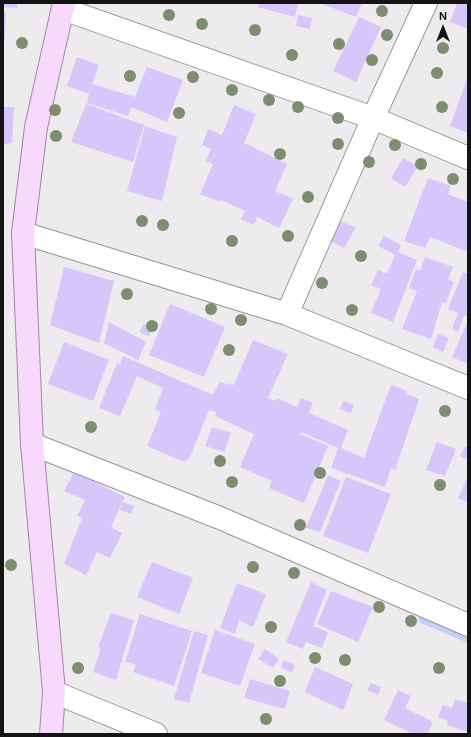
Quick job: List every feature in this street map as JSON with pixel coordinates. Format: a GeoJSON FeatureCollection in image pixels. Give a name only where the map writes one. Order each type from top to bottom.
{"type":"FeatureCollection","features":[{"type":"Feature","properties":{"kind":"main road"},"geometry":{"type":"LineString","coordinates":[[50,734],[54,692],[32,444],[23,233],[36,127],[63,6]]}},
{"type":"Feature","properties":{"kind":"street"},"geometry":{"type":"LineString","coordinates":[[287,314],[373,118],[426,3]]}},
{"type":"Feature","properties":{"kind":"street"},"geometry":{"type":"LineString","coordinates":[[63,6],[373,118],[468,158]]}},
{"type":"Feature","properties":{"kind":"street"},"geometry":{"type":"LineString","coordinates":[[23,233],[287,314],[468,388]]}},
{"type":"Feature","properties":{"kind":"street"},"geometry":{"type":"LineString","coordinates":[[32,444],[220,518],[468,624]]}},
{"type":"Feature","properties":{"kind":"street"},"geometry":{"type":"LineString","coordinates":[[54,692],[156,734]]}},
{"type":"Feature","properties":{"kind":"building"},"geometry":{"type":"Polygon","coordinates":[[[3,3],[17,3],[17,8],[3,7],[3,3]]]}},
{"type":"Feature","properties":{"kind":"building"},"geometry":{"type":"Polygon","coordinates":[[[259,3],[298,3],[295,17],[258,7],[259,3]]]}},
{"type":"Feature","properties":{"kind":"building"},"geometry":{"type":"Polygon","coordinates":[[[320,3],[362,3],[356,17],[320,3]]]}},
{"type":"Feature","properties":{"kind":"building"},"geometry":{"type":"Polygon","coordinates":[[[457,3],[468,3],[468,29],[450,22],[457,3]]]}},
{"type":"Feature","properties":{"kind":"building"},"geometry":{"type":"Polygon","coordinates":[[[3,13],[6,13],[4,45],[3,45],[3,13]]]}},
{"type":"Feature","properties":{"kind":"building"},"geometry":{"type":"Polygon","coordinates":[[[298,15],[312,18],[310,29],[296,26],[298,15]]]}},
{"type":"Feature","properties":{"kind":"building"},"geometry":{"type":"Polygon","coordinates":[[[359,17],[381,27],[356,82],[333,71],[359,17]]]}},
{"type":"Feature","properties":{"kind":"building"},"geometry":{"type":"Polygon","coordinates":[[[77,57],[99,65],[92,84],[135,97],[147,67],[183,80],[167,122],[131,107],[128,116],[87,103],[89,94],[67,86],[77,57]]]}},
{"type":"Feature","properties":{"kind":"building"},"geometry":{"type":"Polygon","coordinates":[[[468,76],[468,133],[450,126],[468,76]]]}},
{"type":"Feature","properties":{"kind":"building"},"geometry":{"type":"Polygon","coordinates":[[[86,104],[144,125],[133,162],[71,142],[86,104]]]}},
{"type":"Feature","properties":{"kind":"building"},"geometry":{"type":"Polygon","coordinates":[[[234,105],[256,114],[244,143],[287,164],[275,191],[293,199],[279,228],[257,217],[254,225],[241,219],[245,211],[221,200],[220,202],[200,194],[213,164],[206,161],[211,149],[202,145],[208,129],[222,135],[234,105]]]}},
{"type":"Feature","properties":{"kind":"building"},"geometry":{"type":"Polygon","coordinates":[[[3,107],[14,107],[12,143],[3,144],[3,107]]]}},
{"type":"Feature","properties":{"kind":"building"},"geometry":{"type":"Polygon","coordinates":[[[145,126],[177,137],[162,201],[127,191],[145,126]]]}},
{"type":"Feature","properties":{"kind":"building"},"geometry":{"type":"Polygon","coordinates":[[[403,158],[418,166],[405,187],[391,178],[403,158]]]}},
{"type":"Feature","properties":{"kind":"building"},"geometry":{"type":"Polygon","coordinates":[[[428,178],[451,186],[448,194],[468,202],[468,252],[430,237],[425,248],[404,241],[428,178]]]}},
{"type":"Feature","properties":{"kind":"building"},"geometry":{"type":"Polygon","coordinates":[[[339,221],[356,227],[344,248],[330,241],[339,221]]]}},
{"type":"Feature","properties":{"kind":"building"},"geometry":{"type":"Polygon","coordinates":[[[384,236],[401,245],[398,252],[417,260],[393,322],[371,313],[381,289],[371,285],[378,270],[387,274],[395,255],[378,246],[384,236]]]}},
{"type":"Feature","properties":{"kind":"building"},"geometry":{"type":"Polygon","coordinates":[[[425,257],[453,267],[448,279],[454,282],[446,303],[442,302],[431,339],[402,329],[417,291],[409,288],[416,269],[420,271],[425,257]]]}},
{"type":"Feature","properties":{"kind":"building"},"geometry":{"type":"Polygon","coordinates":[[[64,267],[114,281],[99,343],[50,325],[64,267]]]}},
{"type":"Feature","properties":{"kind":"building"},"geometry":{"type":"Polygon","coordinates":[[[463,272],[468,274],[468,317],[464,315],[458,332],[452,329],[458,313],[448,309],[463,272]]]}},
{"type":"Feature","properties":{"kind":"building"},"geometry":{"type":"Polygon","coordinates":[[[170,304],[225,327],[204,377],[149,355],[170,304]]]}},
{"type":"Feature","properties":{"kind":"building"},"geometry":{"type":"Polygon","coordinates":[[[468,321],[468,364],[452,357],[468,321]]]}},
{"type":"Feature","properties":{"kind":"building"},"geometry":{"type":"Polygon","coordinates":[[[109,322],[146,342],[138,360],[104,343],[109,322]]]}},
{"type":"Feature","properties":{"kind":"building"},"geometry":{"type":"Polygon","coordinates":[[[144,324],[152,327],[149,336],[139,332],[144,324]]]}},
{"type":"Feature","properties":{"kind":"building"},"geometry":{"type":"Polygon","coordinates":[[[438,334],[449,338],[443,352],[433,347],[438,334]]]}},
{"type":"Feature","properties":{"kind":"building"},"geometry":{"type":"Polygon","coordinates":[[[253,340],[288,354],[268,398],[276,401],[277,398],[297,407],[301,398],[313,403],[309,413],[348,430],[341,448],[364,458],[391,385],[407,391],[406,394],[419,399],[395,470],[391,468],[385,487],[331,468],[338,448],[301,432],[300,434],[328,446],[304,503],[269,488],[272,481],[240,467],[254,434],[215,416],[216,412],[209,410],[190,457],[186,461],[182,461],[147,446],[161,412],[155,410],[163,388],[137,376],[120,416],[99,408],[117,363],[120,364],[123,356],[213,395],[220,382],[228,385],[229,383],[234,385],[253,340]]]}},
{"type":"Feature","properties":{"kind":"building"},"geometry":{"type":"Polygon","coordinates":[[[64,342],[109,360],[93,401],[48,384],[64,342]]]}},
{"type":"Feature","properties":{"kind":"building"},"geometry":{"type":"Polygon","coordinates":[[[343,401],[354,405],[351,413],[340,409],[343,401]]]}},
{"type":"Feature","properties":{"kind":"building"},"geometry":{"type":"Polygon","coordinates":[[[212,427],[231,433],[224,452],[205,446],[212,427]]]}},
{"type":"Feature","properties":{"kind":"building"},"geometry":{"type":"Polygon","coordinates":[[[437,442],[456,449],[445,476],[426,470],[437,442]]]}},
{"type":"Feature","properties":{"kind":"building"},"geometry":{"type":"Polygon","coordinates":[[[465,446],[468,448],[468,460],[460,456],[465,446]]]}},
{"type":"Feature","properties":{"kind":"building"},"geometry":{"type":"Polygon","coordinates":[[[74,472],[125,497],[111,527],[122,533],[110,558],[97,552],[86,575],[64,564],[82,518],[77,516],[85,500],[64,491],[74,472]]]}},
{"type":"Feature","properties":{"kind":"building"},"geometry":{"type":"Polygon","coordinates":[[[328,475],[341,481],[320,532],[306,528],[328,475]]]}},
{"type":"Feature","properties":{"kind":"building"},"geometry":{"type":"Polygon","coordinates":[[[346,477],[391,494],[368,553],[323,536],[346,477]]]}},
{"type":"Feature","properties":{"kind":"building"},"geometry":{"type":"Polygon","coordinates":[[[467,479],[468,480],[468,502],[458,498],[467,479]]]}},
{"type":"Feature","properties":{"kind":"building"},"geometry":{"type":"Polygon","coordinates":[[[123,502],[134,506],[131,514],[120,510],[123,502]]]}},
{"type":"Feature","properties":{"kind":"building"},"geometry":{"type":"Polygon","coordinates":[[[152,562],[193,578],[179,614],[137,597],[152,562]]]}},
{"type":"Feature","properties":{"kind":"building"},"geometry":{"type":"Polygon","coordinates":[[[311,582],[327,590],[313,626],[328,632],[322,648],[306,642],[303,649],[286,642],[311,582]]]}},
{"type":"Feature","properties":{"kind":"building"},"geometry":{"type":"Polygon","coordinates":[[[237,583],[266,594],[253,627],[239,620],[235,634],[220,628],[237,583]]]}},
{"type":"Feature","properties":{"kind":"building"},"geometry":{"type":"Polygon","coordinates":[[[331,591],[373,607],[358,642],[317,624],[331,591]]]}},
{"type":"Feature","properties":{"kind":"building"},"geometry":{"type":"Polygon","coordinates":[[[111,613],[134,620],[116,680],[93,672],[101,648],[98,647],[111,613]]]}},
{"type":"Feature","properties":{"kind":"building"},"geometry":{"type":"Polygon","coordinates":[[[140,614],[192,631],[174,686],[133,672],[136,665],[125,662],[140,614]]]}},
{"type":"Feature","properties":{"kind":"building"},"geometry":{"type":"Polygon","coordinates":[[[215,630],[255,644],[240,686],[201,673],[215,630]]]}},
{"type":"Feature","properties":{"kind":"building"},"geometry":{"type":"Polygon","coordinates":[[[194,631],[208,635],[189,703],[174,699],[194,631]]]}},
{"type":"Feature","properties":{"kind":"building"},"geometry":{"type":"Polygon","coordinates":[[[265,649],[279,659],[273,668],[258,659],[265,649]]]}},
{"type":"Feature","properties":{"kind":"building"},"geometry":{"type":"Polygon","coordinates":[[[284,660],[295,665],[292,673],[281,667],[284,660]]]}},
{"type":"Feature","properties":{"kind":"building"},"geometry":{"type":"Polygon","coordinates":[[[315,667],[353,684],[343,710],[305,692],[315,667]]]}},
{"type":"Feature","properties":{"kind":"building"},"geometry":{"type":"Polygon","coordinates":[[[250,679],[290,691],[285,709],[244,698],[250,679]]]}},
{"type":"Feature","properties":{"kind":"building"},"geometry":{"type":"Polygon","coordinates":[[[371,683],[381,687],[378,695],[367,690],[371,683]]]}},
{"type":"Feature","properties":{"kind":"building"},"geometry":{"type":"Polygon","coordinates":[[[398,690],[411,696],[405,708],[433,722],[427,734],[413,734],[384,720],[398,690]]]}},
{"type":"Feature","properties":{"kind":"building"},"geometry":{"type":"Polygon","coordinates":[[[455,699],[468,703],[468,732],[447,725],[448,721],[438,717],[443,705],[452,708],[455,699]]]}},
{"type":"Feature","properties":{"kind":"waterway"},"geometry":{"type":"LineString","coordinates":[[423,619],[468,638]]}}]}
